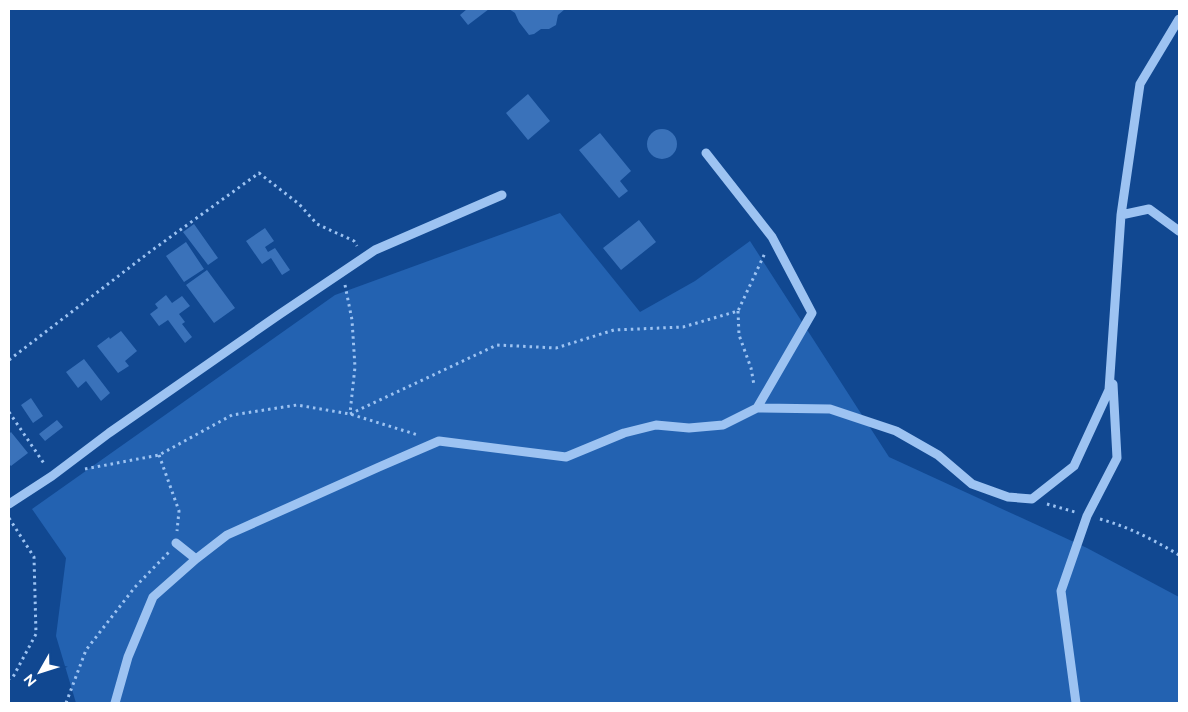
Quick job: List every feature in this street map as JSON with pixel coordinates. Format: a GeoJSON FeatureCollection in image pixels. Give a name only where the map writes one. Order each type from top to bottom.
{"type":"FeatureCollection","features":[{"type":"Feature","properties":{"kind":"street"},"geometry":{"type":"LineString","coordinates":[[115,703],[128,657],[153,597],[196,559],[227,535],[379,466],[439,442],[566,457],[624,433],[656,425],[688,428],[723,425],[757,408],[830,409],[896,431],[938,455],[972,484],[1008,497],[1032,499],[1074,466],[1109,390],[1121,216],[1140,84],[1179,19]]}},
{"type":"Feature","properties":{"kind":"street"},"geometry":{"type":"LineString","coordinates":[[706,153],[772,237],[812,313],[757,408]]}},
{"type":"Feature","properties":{"kind":"street"},"geometry":{"type":"LineString","coordinates":[[9,504],[52,476],[109,433],[271,319],[375,250],[502,195]]}},
{"type":"Feature","properties":{"kind":"street"},"geometry":{"type":"LineString","coordinates":[[1121,216],[1149,209],[1179,231]]}},
{"type":"Feature","properties":{"kind":"street"},"geometry":{"type":"LineString","coordinates":[[1076,703],[1061,591],[1088,516],[1118,458],[1111,355]]}},
{"type":"Feature","properties":{"kind":"street"},"geometry":{"type":"LineString","coordinates":[[176,543],[196,559]]}},
{"type":"Feature","properties":{"kind":"path"},"geometry":{"type":"LineString","coordinates":[[9,360],[151,250],[259,173],[299,204],[317,224],[354,240],[365,258]]}},
{"type":"Feature","properties":{"kind":"path"},"geometry":{"type":"LineString","coordinates":[[757,408],[751,368],[739,335],[738,311],[772,237]]}},
{"type":"Feature","properties":{"kind":"path"},"geometry":{"type":"LineString","coordinates":[[342,272],[352,320],[355,366],[350,414]]}},
{"type":"Feature","properties":{"kind":"path"},"geometry":{"type":"LineString","coordinates":[[350,414],[497,345],[556,348],[614,330],[683,327],[738,311]]}},
{"type":"Feature","properties":{"kind":"path"},"geometry":{"type":"LineString","coordinates":[[81,470],[159,455],[232,416],[297,406],[350,414],[439,442]]}},
{"type":"Feature","properties":{"kind":"path"},"geometry":{"type":"LineString","coordinates":[[9,412],[52,476]]}},
{"type":"Feature","properties":{"kind":"path"},"geometry":{"type":"LineString","coordinates":[[66,703],[86,650],[135,588],[176,543],[179,511],[159,455]]}},
{"type":"Feature","properties":{"kind":"path"},"geometry":{"type":"LineString","coordinates":[[1032,499],[1126,527],[1152,539],[1179,555]]}},
{"type":"Feature","properties":{"kind":"path"},"geometry":{"type":"LineString","coordinates":[[9,518],[34,557],[36,634],[13,677],[9,679]]}},
{"type":"Feature","properties":{"kind":"shaded area"},"geometry":{"type":"Polygon","coordinates":[[[560,213],[640,312],[695,281],[750,241],[889,457],[1087,548],[1179,597],[1179,703],[76,703],[56,636],[66,558],[32,509],[335,295],[560,213]]]}},
{"type":"Feature","properties":{"kind":"building"},"geometry":{"type":"Polygon","coordinates":[[[467,9],[489,9],[468,25],[460,15],[467,9]]]}},
{"type":"Feature","properties":{"kind":"building"},"geometry":{"type":"Polygon","coordinates":[[[509,9],[565,9],[558,15],[556,25],[529,35],[515,13],[509,9]]]}},
{"type":"Feature","properties":{"kind":"building"},"geometry":{"type":"Polygon","coordinates":[[[528,94],[550,121],[528,140],[506,113],[528,94]]]}},
{"type":"Feature","properties":{"kind":"building"},"geometry":{"type":"Polygon","coordinates":[[[662,129],[673,133],[677,144],[673,155],[662,159],[651,155],[647,144],[651,133],[662,129]]]}},
{"type":"Feature","properties":{"kind":"building"},"geometry":{"type":"Polygon","coordinates":[[[600,133],[631,171],[620,181],[628,191],[619,198],[579,150],[600,133]]]}},
{"type":"Feature","properties":{"kind":"building"},"geometry":{"type":"Polygon","coordinates":[[[639,220],[656,242],[621,270],[603,248],[639,220]]]}},
{"type":"Feature","properties":{"kind":"building"},"geometry":{"type":"Polygon","coordinates":[[[194,224],[218,258],[208,265],[183,232],[194,224]]]}},
{"type":"Feature","properties":{"kind":"building"},"geometry":{"type":"Polygon","coordinates":[[[265,228],[274,241],[265,247],[268,252],[275,248],[290,270],[282,275],[271,258],[262,264],[246,241],[265,228]]]}},
{"type":"Feature","properties":{"kind":"building"},"geometry":{"type":"Polygon","coordinates":[[[186,242],[204,269],[184,282],[166,256],[186,242]]]}},
{"type":"Feature","properties":{"kind":"building"},"geometry":{"type":"Polygon","coordinates":[[[207,270],[235,308],[214,323],[186,285],[207,270]]]}},
{"type":"Feature","properties":{"kind":"building"},"geometry":{"type":"Polygon","coordinates":[[[166,295],[172,303],[182,296],[190,306],[179,314],[185,322],[182,324],[192,337],[185,343],[168,320],[159,326],[150,314],[158,308],[155,304],[166,295]]]}},
{"type":"Feature","properties":{"kind":"building"},"geometry":{"type":"Polygon","coordinates":[[[121,331],[137,351],[125,361],[129,366],[118,373],[97,346],[121,331]]]}},
{"type":"Feature","properties":{"kind":"building"},"geometry":{"type":"Polygon","coordinates":[[[84,359],[110,393],[101,401],[86,381],[78,388],[66,372],[84,359]]]}},
{"type":"Feature","properties":{"kind":"building"},"geometry":{"type":"Polygon","coordinates":[[[31,398],[43,416],[33,423],[21,405],[31,398]]]}},
{"type":"Feature","properties":{"kind":"building"},"geometry":{"type":"Polygon","coordinates":[[[57,420],[63,427],[45,441],[39,434],[57,420]]]}},
{"type":"Feature","properties":{"kind":"building"},"geometry":{"type":"Polygon","coordinates":[[[11,432],[28,453],[11,466],[9,464],[9,434],[11,432]]]}}]}
